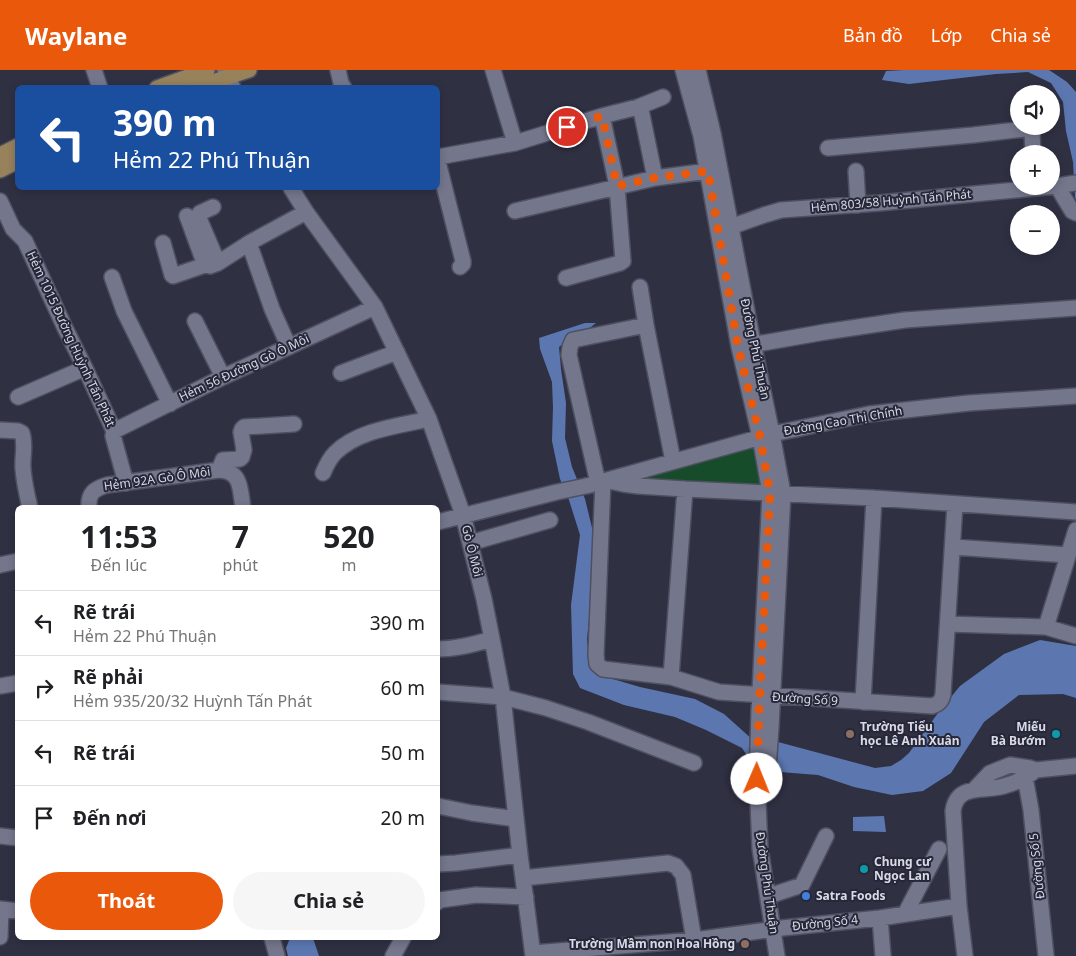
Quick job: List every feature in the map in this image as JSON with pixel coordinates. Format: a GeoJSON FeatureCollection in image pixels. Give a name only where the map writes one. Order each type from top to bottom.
{"type":"FeatureCollection","features":[{"type":"Feature","properties":{"kind":"main road"},"geometry":{"type":"LineString","coordinates":[[162,85],[179,74],[207,70]]}},
{"type":"Feature","properties":{"kind":"main road"},"geometry":{"type":"LineString","coordinates":[[205,85],[249,70]]}},
{"type":"Feature","properties":{"kind":"main road"},"geometry":{"type":"LineString","coordinates":[[0,155],[15,148]]}},
{"type":"Feature","properties":{"kind":"main road"},"geometry":{"type":"LineString","coordinates":[[0,170],[15,162]]}},
{"type":"Feature","properties":{"kind":"street"},"geometry":{"type":"LineString","coordinates":[[94,70],[99,85]]}},
{"type":"Feature","properties":{"kind":"street"},"geometry":{"type":"LineString","coordinates":[[338,70],[343,85]]}},
{"type":"Feature","properties":{"kind":"street"},"geometry":{"type":"LineString","coordinates":[[493,70],[515,143]]}},
{"type":"Feature","properties":{"kind":"street","name":"Đường Phú Thuận"},"geometry":{"type":"LineString","coordinates":[[683,70],[701,136],[708,171],[725,229]]}},
{"type":"Feature","properties":{"kind":"street","name":"Đường Phú Thuận"},"geometry":{"type":"LineString","coordinates":[[698,70],[713,132],[725,229],[776,493],[760,848],[777,928],[787,956]]}},
{"type":"Feature","properties":{"kind":"street"},"geometry":{"type":"LineString","coordinates":[[440,157],[515,143],[638,107],[663,97]]}},
{"type":"Feature","properties":{"kind":"street"},"geometry":{"type":"LineString","coordinates":[[638,107],[641,110],[654,178]]}},
{"type":"Feature","properties":{"kind":"street"},"geometry":{"type":"LineString","coordinates":[[566,278],[620,263],[624,258],[617,186],[602,116]]}},
{"type":"Feature","properties":{"kind":"street"},"geometry":{"type":"LineString","coordinates":[[828,148],[1025,129],[1032,133],[1033,145]]}},
{"type":"Feature","properties":{"kind":"street"},"geometry":{"type":"LineString","coordinates":[[440,170],[463,261],[460,267]]}},
{"type":"Feature","properties":{"kind":"street"},"geometry":{"type":"LineString","coordinates":[[515,211],[654,178],[708,171]]}},
{"type":"Feature","properties":{"kind":"street"},"geometry":{"type":"LineString","coordinates":[[856,171],[858,205]]}},
{"type":"Feature","properties":{"kind":"street"},"geometry":{"type":"LineString","coordinates":[[1066,185],[1072,211],[1076,213]]}},
{"type":"Feature","properties":{"kind":"street","name":"Hẻm 803/58 Huỳnh Tấn Phát"},"geometry":{"type":"LineString","coordinates":[[725,229],[781,210],[858,205],[1010,189]]}},
{"type":"Feature","properties":{"kind":"street","name":"Gò Ô Môi"},"geometry":{"type":"LineString","coordinates":[[292,190],[375,307],[429,419],[463,515],[492,638],[503,697],[520,856],[533,954]]}},
{"type":"Feature","properties":{"kind":"street","name":"Hẻm 1015 Đường Huỳnh Tấn Phát"},"geometry":{"type":"LineString","coordinates":[[0,201],[13,229],[25,241],[114,431],[113,436],[126,482]]}},
{"type":"Feature","properties":{"kind":"street"},"geometry":{"type":"LineString","coordinates":[[211,264],[198,216],[200,213],[213,207]]}},
{"type":"Feature","properties":{"kind":"street"},"geometry":{"type":"LineString","coordinates":[[163,243],[173,276],[211,264],[306,212]]}},
{"type":"Feature","properties":{"kind":"street"},"geometry":{"type":"LineString","coordinates":[[187,216],[211,264]]}},
{"type":"Feature","properties":{"kind":"street"},"geometry":{"type":"LineString","coordinates":[[249,244],[272,309],[289,347]]}},
{"type":"Feature","properties":{"kind":"street"},"geometry":{"type":"LineString","coordinates":[[112,276],[124,311],[170,404]]}},
{"type":"Feature","properties":{"kind":"street"},"geometry":{"type":"LineString","coordinates":[[640,287],[672,462]]}},
{"type":"Feature","properties":{"kind":"street","name":"Hẻm 56 Đường Gò Ô Môi"},"geometry":{"type":"LineString","coordinates":[[114,431],[223,377],[375,307]]}},
{"type":"Feature","properties":{"kind":"street"},"geometry":{"type":"LineString","coordinates":[[746,345],[905,320],[1076,308]]}},
{"type":"Feature","properties":{"kind":"street"},"geometry":{"type":"LineString","coordinates":[[195,320],[223,377]]}},
{"type":"Feature","properties":{"kind":"street","name":"Đường Số 9"},"geometry":{"type":"LineString","coordinates":[[646,325],[573,340],[569,355],[599,482],[596,655],[597,664],[603,670],[671,677],[719,692],[932,706],[938,704],[943,694],[956,504]]}},
{"type":"Feature","properties":{"kind":"street"},"geometry":{"type":"LineString","coordinates":[[341,373],[397,352]]}},
{"type":"Feature","properties":{"kind":"street"},"geometry":{"type":"LineString","coordinates":[[18,397],[85,368]]}},
{"type":"Feature","properties":{"kind":"street","name":"Đường Cao Thị Chính"},"geometry":{"type":"LineString","coordinates":[[463,515],[599,482],[766,435],[869,414],[969,403],[1076,396]]}},
{"type":"Feature","properties":{"kind":"street"},"geometry":{"type":"LineString","coordinates":[[323,473],[334,454],[350,442],[367,434],[429,419]]}},
{"type":"Feature","properties":{"kind":"street"},"geometry":{"type":"LineString","coordinates":[[219,470],[223,460],[242,457],[244,450],[241,432],[244,427],[294,424]]}},
{"type":"Feature","properties":{"kind":"street"},"geometry":{"type":"LineString","coordinates":[[0,430],[22,433],[25,441],[23,467],[29,505]]}},
{"type":"Feature","properties":{"kind":"street","name":"Hẻm 92A Gò Ô Môi"},"geometry":{"type":"LineString","coordinates":[[89,505],[92,492],[98,488],[126,482],[226,470],[239,481],[243,505]]}},
{"type":"Feature","properties":{"kind":"street"},"geometry":{"type":"LineString","coordinates":[[599,482],[685,489],[874,498],[1076,512]]}},
{"type":"Feature","properties":{"kind":"street"},"geometry":{"type":"LineString","coordinates":[[671,677],[685,489]]}},
{"type":"Feature","properties":{"kind":"street"},"geometry":{"type":"LineString","coordinates":[[863,702],[874,498]]}},
{"type":"Feature","properties":{"kind":"street"},"geometry":{"type":"LineString","coordinates":[[440,521],[463,515]]}},
{"type":"Feature","properties":{"kind":"street"},"geometry":{"type":"LineString","coordinates":[[470,543],[550,520]]}},
{"type":"Feature","properties":{"kind":"street"},"geometry":{"type":"LineString","coordinates":[[1046,627],[1076,530]]}},
{"type":"Feature","properties":{"kind":"street"},"geometry":{"type":"LineString","coordinates":[[953,547],[1068,555]]}},
{"type":"Feature","properties":{"kind":"street"},"geometry":{"type":"LineString","coordinates":[[0,564],[15,562]]}},
{"type":"Feature","properties":{"kind":"street"},"geometry":{"type":"LineString","coordinates":[[948,624],[1046,627],[1076,636]]}},
{"type":"Feature","properties":{"kind":"street"},"geometry":{"type":"LineString","coordinates":[[440,649],[452,649],[492,638]]}},
{"type":"Feature","properties":{"kind":"street"},"geometry":{"type":"LineString","coordinates":[[0,686],[15,684]]}},
{"type":"Feature","properties":{"kind":"street"},"geometry":{"type":"LineString","coordinates":[[440,692],[503,697],[546,708],[588,722],[694,764]]}},
{"type":"Feature","properties":{"kind":"street"},"geometry":{"type":"LineString","coordinates":[[965,956],[953,811],[954,802],[960,795],[968,791],[1004,786],[1031,774],[1076,766]]}},
{"type":"Feature","properties":{"kind":"street","name":"Đường Số 5"},"geometry":{"type":"LineString","coordinates":[[1031,774],[1031,810],[1046,956]]}},
{"type":"Feature","properties":{"kind":"street"},"geometry":{"type":"LineString","coordinates":[[762,779],[777,928]]}},
{"type":"Feature","properties":{"kind":"street"},"geometry":{"type":"LineString","coordinates":[[440,806],[516,819]]}},
{"type":"Feature","properties":{"kind":"street"},"geometry":{"type":"LineString","coordinates":[[0,836],[15,838]]}},
{"type":"Feature","properties":{"kind":"street"},"geometry":{"type":"LineString","coordinates":[[775,894],[802,885],[826,836]]}},
{"type":"Feature","properties":{"kind":"street"},"geometry":{"type":"LineString","coordinates":[[905,914],[939,849]]}},
{"type":"Feature","properties":{"kind":"street"},"geometry":{"type":"LineString","coordinates":[[440,864],[456,864],[520,856]]}},
{"type":"Feature","properties":{"kind":"street"},"geometry":{"type":"LineString","coordinates":[[523,878],[668,863],[676,866],[683,875],[694,940]]}},
{"type":"Feature","properties":{"kind":"street"},"geometry":{"type":"LineString","coordinates":[[440,900],[476,895],[526,897]]}},
{"type":"Feature","properties":{"kind":"street","name":"Đường Số 4"},"geometry":{"type":"LineString","coordinates":[[533,954],[694,940],[777,928],[880,918],[960,906]]}},
{"type":"Feature","properties":{"kind":"street"},"geometry":{"type":"LineString","coordinates":[[0,937],[1,909],[15,911]]}},
{"type":"Feature","properties":{"kind":"street"},"geometry":{"type":"LineString","coordinates":[[880,918],[883,956]]}},
{"type":"Feature","properties":{"kind":"street","name":"Đường Phú Thuận"},"geometry":{"type":"LineString","coordinates":[[777,928],[777,956]]}},
{"type":"Feature","properties":{"kind":"street"},"geometry":{"type":"LineString","coordinates":[[273,940],[277,956]]}},
{"type":"Feature","properties":{"kind":"street"},"geometry":{"type":"LineString","coordinates":[[393,956],[402,940]]}},
{"type":"Feature","properties":{"kind":"green space"},"geometry":{"type":"Polygon","coordinates":[[[757,444],[767,482],[758,488],[635,481],[639,475],[757,444]]]}},
{"type":"Feature","properties":{"kind":"water"},"geometry":{"type":"Polygon","coordinates":[[[1049,70],[1067,82],[1076,92],[1076,199],[1073,162],[1066,131],[1063,102],[1060,97],[1060,85],[1052,85],[1028,72],[909,84],[882,80],[886,71],[1049,70]]]}},
{"type":"Feature","properties":{"kind":"water"},"geometry":{"type":"Polygon","coordinates":[[[585,323],[596,323],[586,331],[570,338],[559,347],[566,403],[565,438],[572,467],[585,499],[595,540],[587,639],[590,667],[606,677],[640,687],[695,699],[724,714],[753,740],[778,742],[875,768],[891,766],[909,753],[960,686],[1004,654],[1040,640],[1076,646],[1076,698],[1063,694],[1019,695],[984,722],[951,773],[923,791],[892,795],[854,787],[818,775],[780,772],[753,765],[742,748],[706,730],[675,717],[624,705],[580,688],[573,674],[571,605],[580,535],[560,479],[552,441],[552,382],[540,349],[539,338],[585,323]]]}},
{"type":"Feature","properties":{"kind":"water"},"geometry":{"type":"Polygon","coordinates":[[[884,816],[886,832],[853,831],[853,817],[884,816]]]}},
{"type":"Feature","properties":{"kind":"water"},"geometry":{"type":"Polygon","coordinates":[[[289,940],[314,940],[319,956],[288,956],[286,948],[289,940]]]}},
{"type":"Feature","properties":{"kind":"place","name":"Trường Tiểu học Lê Anh Xuân"},"geometry":{"type":"Point","coordinates":[850,734]}},
{"type":"Feature","properties":{"kind":"place","name":"Miếu Bà Bướm"},"geometry":{"type":"Point","coordinates":[1056,734]}},
{"type":"Feature","properties":{"kind":"place","name":"Chung cư Ngọc Lan"},"geometry":{"type":"Point","coordinates":[864,869]}},
{"type":"Feature","properties":{"kind":"place","name":"Satra Foods"},"geometry":{"type":"Point","coordinates":[806,896]}},
{"type":"Feature","properties":{"kind":"place","name":"Trường Mầm non Hoa Hồng"},"geometry":{"type":"Point","coordinates":[745,944]}},
{"type":"Feature","properties":{"kind":"route"},"geometry":{"type":"LineString","coordinates":[[567,127],[602,116],[617,186],[654,178],[708,171],[738,347],[760,437],[770,493],[757,779]]}}]}
